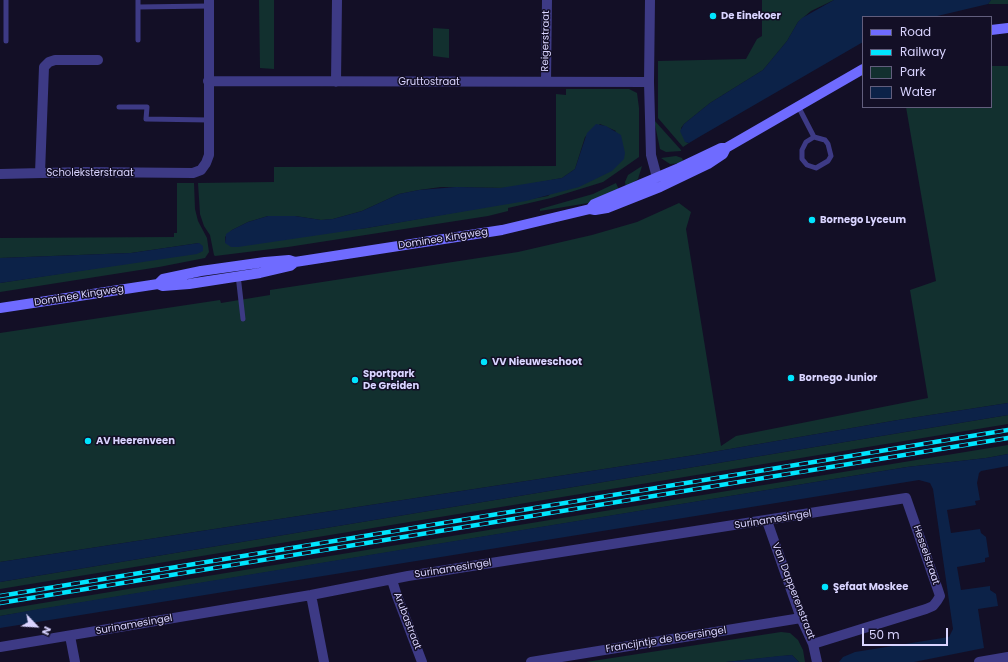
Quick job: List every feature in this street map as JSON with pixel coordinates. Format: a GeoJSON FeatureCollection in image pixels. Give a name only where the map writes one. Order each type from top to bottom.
{"type":"FeatureCollection","features":[{"type":"Feature","properties":{"kind":"main road"},"geometry":{"type":"LineString","coordinates":[[992,30],[1008,29]]}},
{"type":"Feature","properties":{"kind":"main road","name":"Dominee Kingweg"},"geometry":{"type":"LineString","coordinates":[[0,308],[158,284],[163,286],[189,284],[237,271],[290,266],[295,262],[502,230],[590,209],[595,210],[613,206],[658,183],[708,164],[723,154],[726,148],[862,70]]}},
{"type":"Feature","properties":{"kind":"street"},"geometry":{"type":"LineString","coordinates":[[336,82],[337,0]]}},
{"type":"Feature","properties":{"kind":"street","name":"Reigerstraat"},"geometry":{"type":"LineString","coordinates":[[546,82],[547,0]]}},
{"type":"Feature","properties":{"kind":"street"},"geometry":{"type":"LineString","coordinates":[[650,0],[650,155],[658,183]]}},
{"type":"Feature","properties":{"kind":"street","name":"Scholeksterstraat"},"geometry":{"type":"LineString","coordinates":[[98,60],[55,60],[49,62],[44,67],[40,173],[197,173],[203,168],[208,158],[209,3]]}},
{"type":"Feature","properties":{"kind":"street","name":"Gruttostraat"},"geometry":{"type":"LineString","coordinates":[[208,81],[649,82]]}},
{"type":"Feature","properties":{"kind":"street"},"geometry":{"type":"LineString","coordinates":[[0,174],[40,173]]}},
{"type":"Feature","properties":{"kind":"street","name":"Surinamesingel"},"geometry":{"type":"LineString","coordinates":[[0,647],[311,595],[408,576],[767,521],[906,498]]}},
{"type":"Feature","properties":{"kind":"street","name":"Hesselstraat"},"geometry":{"type":"LineString","coordinates":[[813,644],[926,609],[933,606],[937,601],[940,596],[906,498]]}},
{"type":"Feature","properties":{"kind":"street","name":"Van Dapperenstraat"},"geometry":{"type":"LineString","coordinates":[[767,521],[801,618],[813,644],[818,662]]}},
{"type":"Feature","properties":{"kind":"street","name":"Arubastraat"},"geometry":{"type":"LineString","coordinates":[[392,580],[422,662]]}},
{"type":"Feature","properties":{"kind":"street"},"geometry":{"type":"LineString","coordinates":[[311,595],[324,662]]}},
{"type":"Feature","properties":{"kind":"street","name":"Francijntje de Boersingel"},"geometry":{"type":"LineString","coordinates":[[531,662],[801,618]]}},
{"type":"Feature","properties":{"kind":"street"},"geometry":{"type":"LineString","coordinates":[[70,636],[75,662]]}},
{"type":"Feature","properties":{"kind":"street"},"geometry":{"type":"LineString","coordinates":[[979,662],[1008,657]]}},
{"type":"Feature","properties":{"kind":"lane"},"geometry":{"type":"LineString","coordinates":[[6,0],[3,8],[6,41]]}},
{"type":"Feature","properties":{"kind":"lane"},"geometry":{"type":"LineString","coordinates":[[138,0],[138,40]]}},
{"type":"Feature","properties":{"kind":"lane","name":"Scholeksterstraat"},"geometry":{"type":"LineString","coordinates":[[138,7],[209,3]]}},
{"type":"Feature","properties":{"kind":"lane"},"geometry":{"type":"LineString","coordinates":[[798,106],[814,137],[825,140],[828,144],[831,156],[828,161],[816,168],[807,164],[802,159],[802,150],[806,142],[814,137]]}},
{"type":"Feature","properties":{"kind":"lane"},"geometry":{"type":"LineString","coordinates":[[119,107],[147,107],[146,119],[209,120]]}},
{"type":"Feature","properties":{"kind":"lane"},"geometry":{"type":"LineString","coordinates":[[237,271],[244,319]]}},
{"type":"Feature","properties":{"kind":"green space"},"geometry":{"type":"Polygon","coordinates":[[[259,0],[274,0],[274,69],[260,68],[259,0]]]}},
{"type":"Feature","properties":{"kind":"green space"},"geometry":{"type":"Polygon","coordinates":[[[762,0],[834,0],[811,11],[798,22],[787,41],[763,70],[710,103],[684,124],[681,128],[687,143],[689,143],[683,147],[658,118],[658,61],[746,59],[757,39],[762,36],[762,0]]]}},
{"type":"Feature","properties":{"kind":"green space"},"geometry":{"type":"Polygon","coordinates":[[[991,0],[1008,0],[1008,4],[988,4],[991,0]]]}},
{"type":"Feature","properties":{"kind":"green space"},"geometry":{"type":"Polygon","coordinates":[[[433,28],[449,29],[449,58],[433,56],[433,28]]]}},
{"type":"Feature","properties":{"kind":"green space","name":"Sportpark De Greiden"},"geometry":{"type":"Polygon","coordinates":[[[992,66],[1008,66],[1008,403],[898,420],[695,455],[0,562],[0,333],[220,300],[221,303],[270,295],[270,290],[518,252],[592,235],[637,222],[679,203],[691,212],[686,229],[721,446],[736,436],[928,398],[910,290],[936,281],[906,108],[992,108],[992,66]]]}},
{"type":"Feature","properties":{"kind":"green space"},"geometry":{"type":"Polygon","coordinates":[[[566,89],[629,89],[637,93],[639,108],[639,157],[603,182],[551,198],[508,208],[508,211],[488,216],[288,247],[214,255],[210,235],[204,226],[200,214],[198,183],[274,182],[274,167],[556,166],[556,94],[566,95],[566,89]],[[600,124],[585,137],[575,169],[562,178],[508,188],[441,187],[419,190],[399,194],[362,211],[333,219],[321,220],[295,216],[268,216],[248,222],[232,230],[225,237],[225,243],[367,228],[548,196],[616,131],[600,124]]]}},
{"type":"Feature","properties":{"kind":"green space"},"geometry":{"type":"Polygon","coordinates":[[[654,120],[681,151],[666,152],[660,149],[654,120]]]}},
{"type":"Feature","properties":{"kind":"green space"},"geometry":{"type":"Polygon","coordinates":[[[676,156],[682,158],[684,163],[670,164],[661,158],[676,156]]]}},
{"type":"Feature","properties":{"kind":"green space"},"geometry":{"type":"Polygon","coordinates":[[[642,166],[638,179],[626,188],[625,182],[628,175],[642,166]]]}},
{"type":"Feature","properties":{"kind":"green space"},"geometry":{"type":"Polygon","coordinates":[[[177,183],[194,183],[195,209],[198,221],[207,238],[209,252],[205,258],[159,267],[0,292],[0,283],[201,252],[199,243],[131,253],[0,258],[0,238],[174,237],[174,233],[177,233],[177,183]]]}},
{"type":"Feature","properties":{"kind":"green space"},"geometry":{"type":"Polygon","coordinates":[[[616,183],[619,190],[588,203],[540,211],[540,209],[593,194],[616,183]]]}},
{"type":"Feature","properties":{"kind":"green space"},"geometry":{"type":"Polygon","coordinates":[[[1008,415],[1008,424],[0,589],[0,582],[1008,415]]]}},
{"type":"Feature","properties":{"kind":"green space"},"geometry":{"type":"Polygon","coordinates":[[[1008,445],[1008,454],[986,458],[907,467],[0,616],[0,610],[1008,445]]]}},
{"type":"Feature","properties":{"kind":"green space"},"geometry":{"type":"Polygon","coordinates":[[[781,632],[790,633],[798,640],[803,650],[805,662],[799,662],[792,655],[726,662],[586,662],[781,632]]]}},
{"type":"Feature","properties":{"kind":"water"},"geometry":{"type":"Polygon","coordinates":[[[834,0],[991,0],[988,4],[937,16],[862,16],[862,43],[689,143],[685,142],[680,131],[684,124],[710,103],[763,70],[787,41],[802,18],[834,0]]]}},
{"type":"Feature","properties":{"kind":"water"},"geometry":{"type":"Polygon","coordinates":[[[596,124],[606,126],[621,135],[625,153],[624,159],[612,171],[579,187],[526,201],[367,228],[238,247],[231,247],[225,243],[226,234],[232,230],[248,222],[268,216],[295,216],[321,220],[333,219],[362,211],[399,194],[419,190],[456,187],[500,188],[562,178],[575,169],[587,133],[596,124]]]}},
{"type":"Feature","properties":{"kind":"water"},"geometry":{"type":"Polygon","coordinates":[[[199,243],[203,246],[203,251],[197,254],[0,283],[0,258],[131,253],[199,243]]]}},
{"type":"Feature","properties":{"kind":"water"},"geometry":{"type":"Polygon","coordinates":[[[1008,403],[1008,415],[0,582],[0,562],[695,455],[898,420],[1008,403]]]}},
{"type":"Feature","properties":{"kind":"water"},"geometry":{"type":"Polygon","coordinates":[[[1008,454],[1008,466],[981,471],[979,473],[977,483],[980,500],[975,501],[976,505],[947,510],[951,533],[980,529],[981,533],[986,537],[989,557],[985,558],[985,562],[957,567],[961,590],[990,586],[990,590],[996,594],[998,606],[978,609],[984,648],[914,662],[839,662],[843,657],[855,652],[949,637],[953,629],[933,489],[930,483],[919,480],[0,628],[0,616],[39,609],[907,467],[1008,454]]]}},
{"type":"Feature","properties":{"kind":"water"},"geometry":{"type":"Polygon","coordinates":[[[792,655],[799,662],[726,662],[779,656],[792,655]]]}},
{"type":"Feature","properties":{"kind":"railway"},"geometry":{"type":"LineString","coordinates":[[0,596],[1008,430]]}},
{"type":"Feature","properties":{"kind":"railway"},"geometry":{"type":"LineString","coordinates":[[0,603],[1008,438]]}},
{"type":"Feature","properties":{"kind":"place","name":"De Einekoer"},"geometry":{"type":"Point","coordinates":[713,16]}},
{"type":"Feature","properties":{"kind":"place","name":"Bornego Lyceum"},"geometry":{"type":"Point","coordinates":[812,220]}},
{"type":"Feature","properties":{"kind":"place","name":"VV Nieuweschoot"},"geometry":{"type":"Point","coordinates":[484,362]}},
{"type":"Feature","properties":{"kind":"place","name":"Bornego Junior"},"geometry":{"type":"Point","coordinates":[791,378]}},
{"type":"Feature","properties":{"kind":"place","name":"Sportpark De Greiden"},"geometry":{"type":"Point","coordinates":[355,380]}},
{"type":"Feature","properties":{"kind":"place","name":"AV Heerenveen"},"geometry":{"type":"Point","coordinates":[88,441]}},
{"type":"Feature","properties":{"kind":"place","name":"Şefaat Moskee"},"geometry":{"type":"Point","coordinates":[825,587]}}]}
